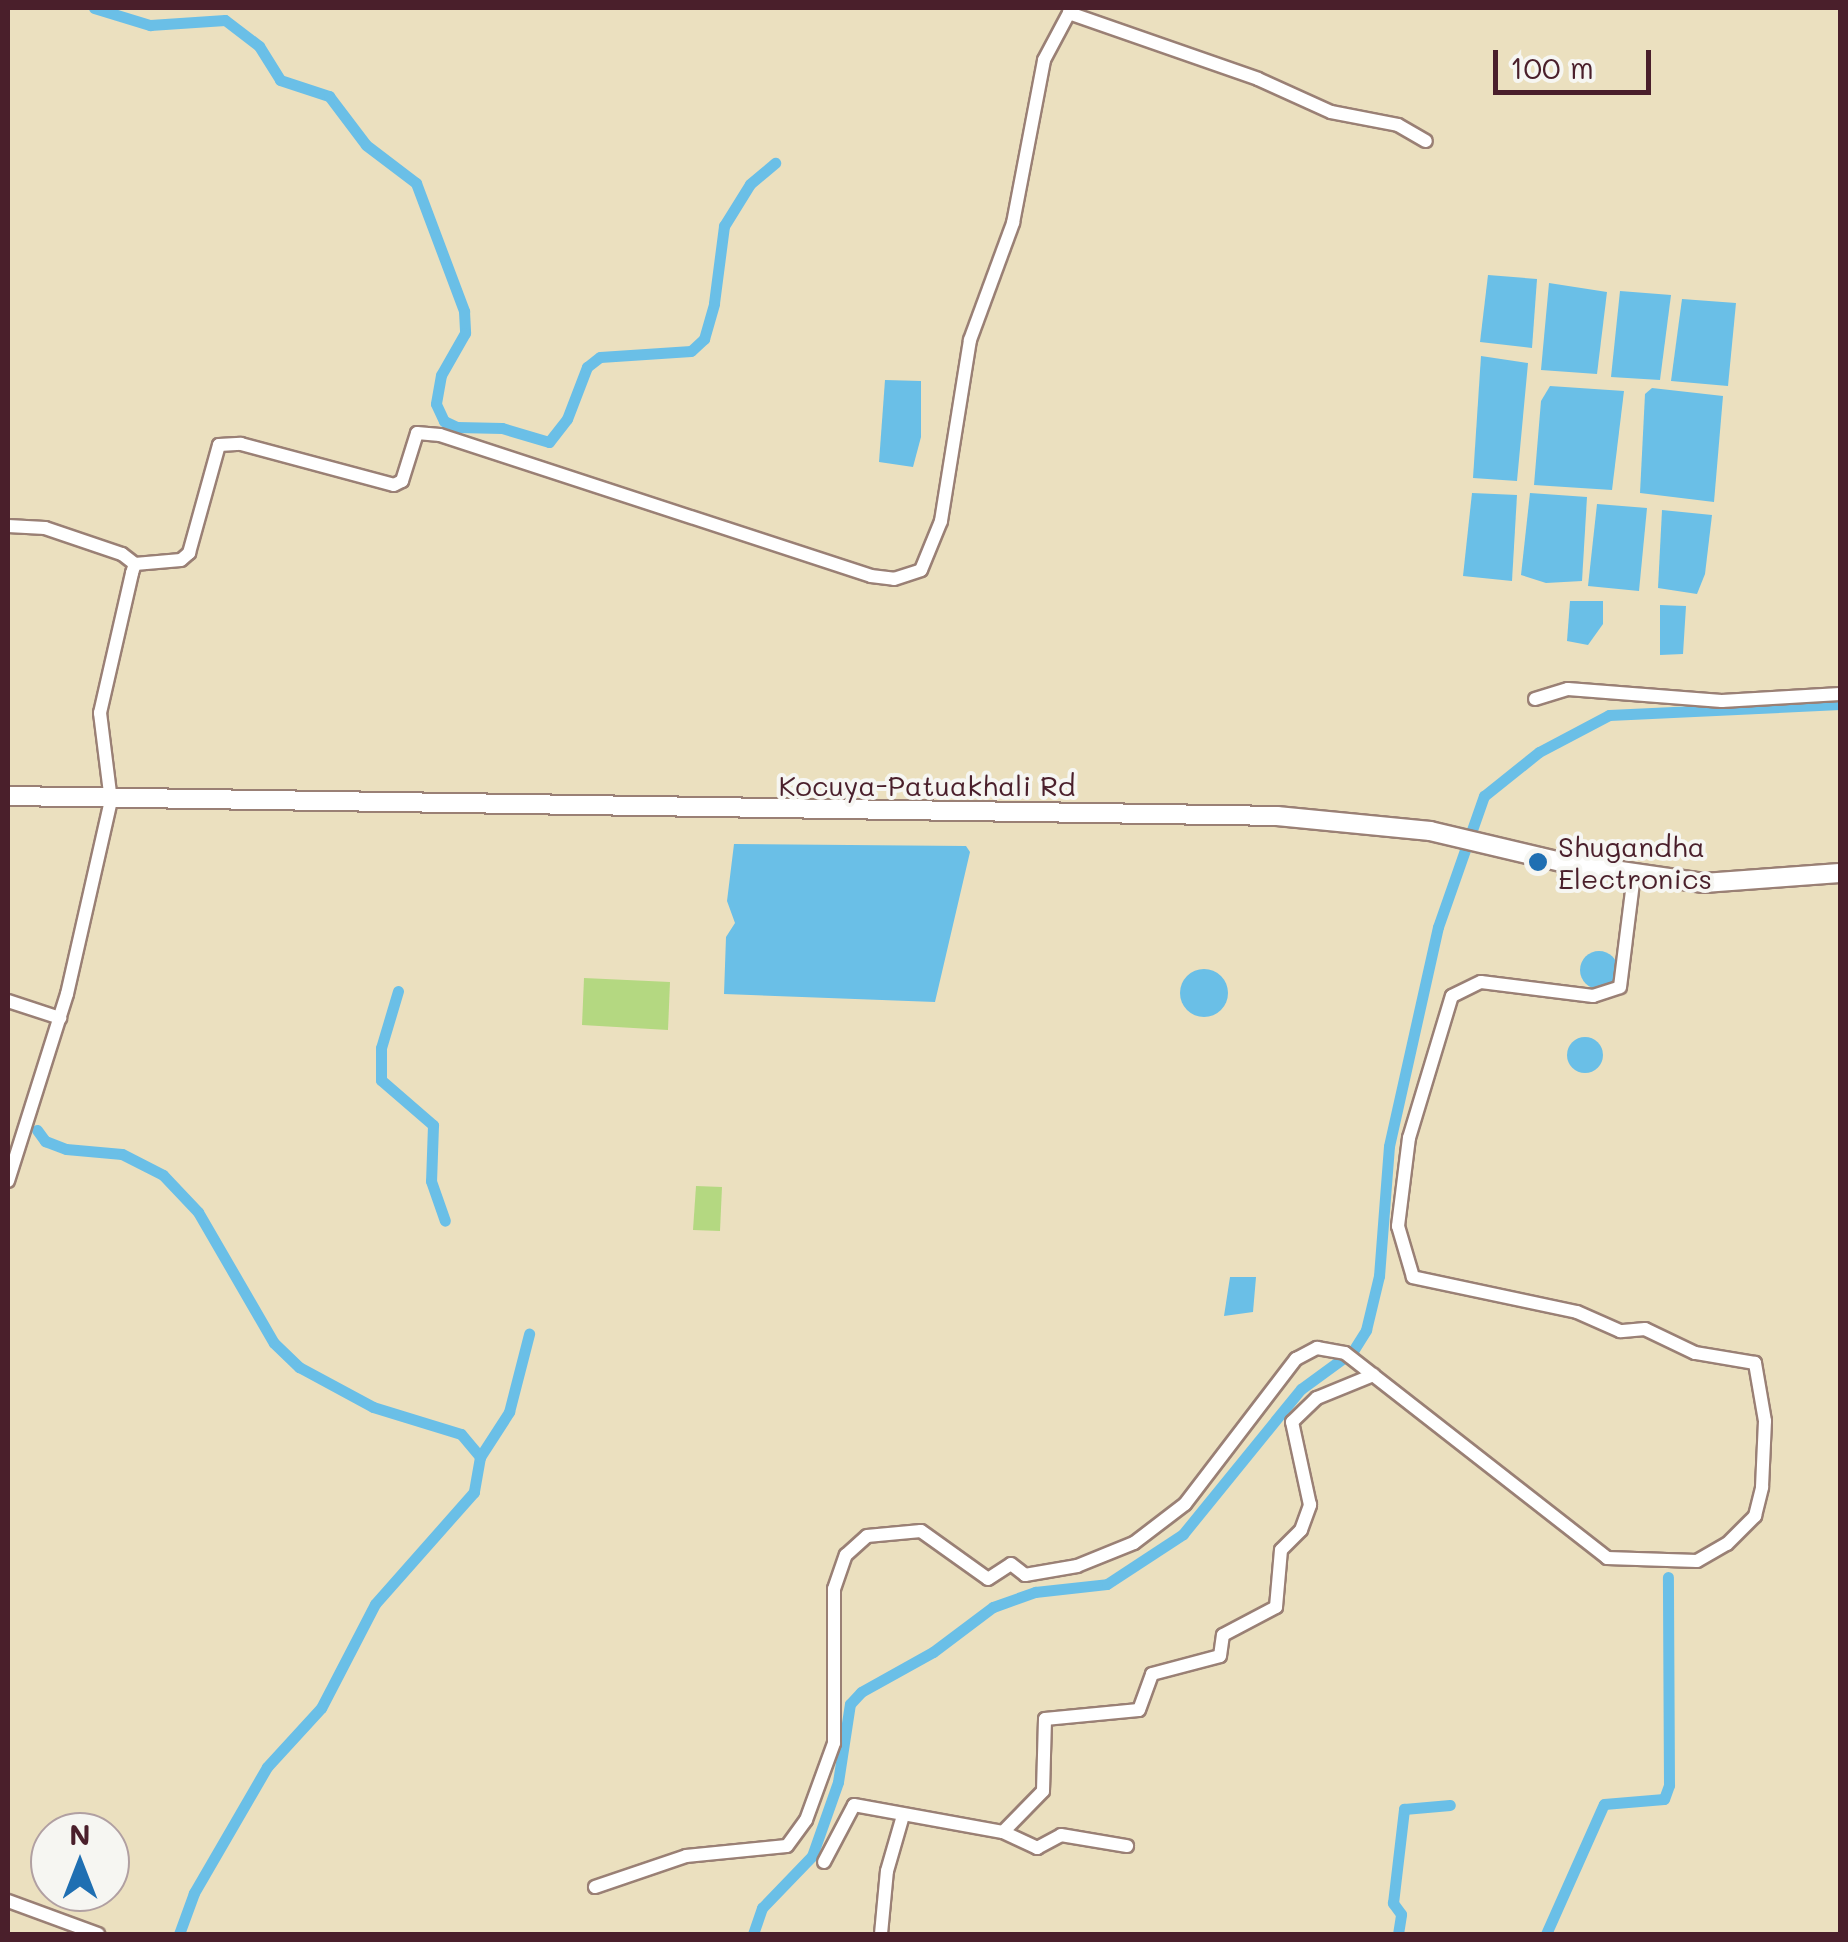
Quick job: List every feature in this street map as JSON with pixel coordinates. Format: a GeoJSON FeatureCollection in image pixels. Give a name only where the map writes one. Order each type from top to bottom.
{"type":"FeatureCollection","features":[{"type":"Feature","properties":{"kind":"main road","name":"Kocuya-Patuakhali Rd"},"geometry":{"type":"LineString","coordinates":[[8,796],[111,801],[1277,816],[1454,837],[1634,874],[1704,882],[1840,874]]}},
{"type":"Feature","properties":{"kind":"street"},"geometry":{"type":"LineString","coordinates":[[8,526],[46,528],[122,554],[134,564],[181,560],[189,553],[219,444],[240,444],[394,485],[402,480],[416,432],[613,487],[871,576],[894,578],[921,570],[941,520],[970,340],[1013,223],[1044,60],[1070,10],[1258,79],[1331,112],[1398,125],[1426,141]]}},
{"type":"Feature","properties":{"kind":"street"},"geometry":{"type":"LineString","coordinates":[[8,1181],[60,1018],[111,801],[100,713],[134,564]]}},
{"type":"Feature","properties":{"kind":"street"},"geometry":{"type":"LineString","coordinates":[[1534,699],[1568,689],[1722,702],[1840,694]]}},
{"type":"Feature","properties":{"kind":"street"},"geometry":{"type":"LineString","coordinates":[[595,1887],[686,1856],[787,1846],[806,1820],[834,1742],[834,1589],[846,1556],[867,1536],[921,1531],[988,1578],[1011,1564],[1025,1575],[1077,1566],[1134,1543],[1185,1504],[1296,1359],[1331,1346],[1607,1558],[1696,1561],[1727,1544],[1755,1516],[1765,1421],[1760,1378],[1747,1358],[1695,1352],[1645,1329],[1620,1331],[1577,1312],[1440,1286],[1412,1276],[1404,1264],[1398,1207],[1409,1138],[1452,996],[1481,982],[1593,996],[1620,987],[1634,874]]}},
{"type":"Feature","properties":{"kind":"street"},"geometry":{"type":"LineString","coordinates":[[8,1000],[60,1018]]}},
{"type":"Feature","properties":{"kind":"street"},"geometry":{"type":"LineString","coordinates":[[1003,1832],[1043,1790],[1046,1719],[1139,1710],[1152,1674],[1220,1656],[1224,1636],[1276,1607],[1281,1550],[1301,1530],[1310,1505],[1292,1422],[1317,1398],[1368,1371]]}},
{"type":"Feature","properties":{"kind":"street"},"geometry":{"type":"LineString","coordinates":[[824,1862],[854,1805],[902,1814],[887,1871],[880,1934]]}},
{"type":"Feature","properties":{"kind":"street"},"geometry":{"type":"LineString","coordinates":[[902,1819],[1003,1832],[1038,1848],[1061,1836],[1127,1846]]}},
{"type":"Feature","properties":{"kind":"street"},"geometry":{"type":"LineString","coordinates":[[8,1901],[98,1934]]}},
{"type":"Feature","properties":{"kind":"green space"},"geometry":{"type":"Polygon","coordinates":[[[584,978],[670,982],[668,1030],[582,1025],[584,978]]]}},
{"type":"Feature","properties":{"kind":"green space"},"geometry":{"type":"Polygon","coordinates":[[[696,1186],[722,1187],[720,1231],[693,1230],[696,1186]]]}},
{"type":"Feature","properties":{"kind":"water"},"geometry":{"type":"Polygon","coordinates":[[[1488,275],[1537,279],[1532,348],[1480,342],[1488,275]]]}},
{"type":"Feature","properties":{"kind":"water"},"geometry":{"type":"Polygon","coordinates":[[[1549,283],[1607,292],[1597,374],[1541,370],[1549,283]]]}},
{"type":"Feature","properties":{"kind":"water"},"geometry":{"type":"Polygon","coordinates":[[[1620,291],[1671,295],[1660,380],[1611,377],[1620,291]]]}},
{"type":"Feature","properties":{"kind":"water"},"geometry":{"type":"Polygon","coordinates":[[[1682,299],[1736,303],[1728,386],[1671,381],[1682,299]]]}},
{"type":"Feature","properties":{"kind":"water"},"geometry":{"type":"Polygon","coordinates":[[[1481,356],[1528,363],[1517,481],[1473,478],[1481,356]]]}},
{"type":"Feature","properties":{"kind":"water"},"geometry":{"type":"Polygon","coordinates":[[[885,380],[921,381],[921,437],[913,467],[879,462],[885,380]]]}},
{"type":"Feature","properties":{"kind":"water"},"geometry":{"type":"Polygon","coordinates":[[[1550,386],[1624,391],[1612,490],[1534,485],[1541,401],[1550,386]]]}},
{"type":"Feature","properties":{"kind":"water"},"geometry":{"type":"Polygon","coordinates":[[[1652,388],[1723,396],[1714,502],[1640,493],[1645,394],[1652,388]]]}},
{"type":"Feature","properties":{"kind":"water"},"geometry":{"type":"Polygon","coordinates":[[[1472,493],[1517,495],[1512,581],[1463,576],[1472,493]]]}},
{"type":"Feature","properties":{"kind":"water"},"geometry":{"type":"Polygon","coordinates":[[[1530,493],[1587,497],[1582,581],[1546,583],[1521,575],[1530,493]]]}},
{"type":"Feature","properties":{"kind":"water"},"geometry":{"type":"Polygon","coordinates":[[[1597,504],[1647,508],[1639,591],[1588,586],[1597,504]]]}},
{"type":"Feature","properties":{"kind":"water"},"geometry":{"type":"Polygon","coordinates":[[[1662,510],[1712,515],[1705,574],[1697,594],[1658,588],[1662,510]]]}},
{"type":"Feature","properties":{"kind":"water"},"geometry":{"type":"Polygon","coordinates":[[[1570,601],[1603,601],[1603,624],[1588,645],[1567,641],[1570,601]]]}},
{"type":"Feature","properties":{"kind":"water"},"geometry":{"type":"Polygon","coordinates":[[[1660,605],[1686,606],[1683,654],[1660,655],[1660,605]]]}},
{"type":"Feature","properties":{"kind":"water"},"geometry":{"type":"Polygon","coordinates":[[[734,844],[966,846],[970,852],[935,1002],[724,994],[726,937],[735,923],[727,901],[734,844]]]}},
{"type":"Feature","properties":{"kind":"water"},"geometry":{"type":"Polygon","coordinates":[[[1599,951],[1612,957],[1618,970],[1612,983],[1599,989],[1586,983],[1580,970],[1586,957],[1599,951]]]}},
{"type":"Feature","properties":{"kind":"water"},"geometry":{"type":"Polygon","coordinates":[[[1204,969],[1221,976],[1228,993],[1221,1010],[1204,1017],[1187,1010],[1180,993],[1187,976],[1204,969]]]}},
{"type":"Feature","properties":{"kind":"water"},"geometry":{"type":"Polygon","coordinates":[[[1585,1037],[1598,1042],[1603,1055],[1598,1068],[1585,1073],[1572,1068],[1567,1055],[1572,1042],[1585,1037]]]}},
{"type":"Feature","properties":{"kind":"water"},"geometry":{"type":"Polygon","coordinates":[[[1230,1277],[1256,1277],[1253,1312],[1224,1316],[1230,1277]]]}},
{"type":"Feature","properties":{"kind":"waterway"},"geometry":{"type":"LineString","coordinates":[[94,8],[150,25],[225,20],[259,46],[280,80],[329,96],[366,145],[416,183],[464,311],[465,333],[441,375],[436,404],[444,421],[457,427],[502,428],[549,442],[567,419],[587,367],[600,357],[691,351],[704,339],[714,303],[724,226],[750,184],[775,163]]}},
{"type":"Feature","properties":{"kind":"waterway"},"geometry":{"type":"LineString","coordinates":[[753,1934],[762,1908],[812,1856],[838,1782],[850,1704],[861,1692],[933,1652],[993,1607],[1035,1592],[1107,1584],[1183,1534],[1301,1389],[1353,1351],[1366,1330],[1379,1276],[1389,1146],[1438,927],[1484,796],[1539,752],[1609,715],[1840,704]]}},
{"type":"Feature","properties":{"kind":"waterway"},"geometry":{"type":"LineString","coordinates":[[398,991],[381,1048],[381,1080],[433,1125],[431,1181],[445,1221]]}},
{"type":"Feature","properties":{"kind":"waterway"},"geometry":{"type":"LineString","coordinates":[[37,1130],[45,1141],[66,1149],[122,1154],[163,1175],[198,1212],[274,1343],[299,1367],[373,1407],[461,1434],[480,1457],[474,1492],[375,1604],[321,1708],[267,1767],[194,1893],[179,1934]]}},
{"type":"Feature","properties":{"kind":"waterway"},"geometry":{"type":"LineString","coordinates":[[480,1457],[509,1412],[529,1334]]}},
{"type":"Feature","properties":{"kind":"waterway"},"geometry":{"type":"LineString","coordinates":[[1546,1934],[1604,1804],[1664,1799],[1669,1785],[1668,1577]]}},
{"type":"Feature","properties":{"kind":"waterway"},"geometry":{"type":"LineString","coordinates":[[1398,1934],[1401,1914],[1393,1903],[1404,1809],[1450,1805]]}},
{"type":"Feature","properties":{"kind":"place","name":"Shugandha Electronics"},"geometry":{"type":"Point","coordinates":[1538,862]}}]}
